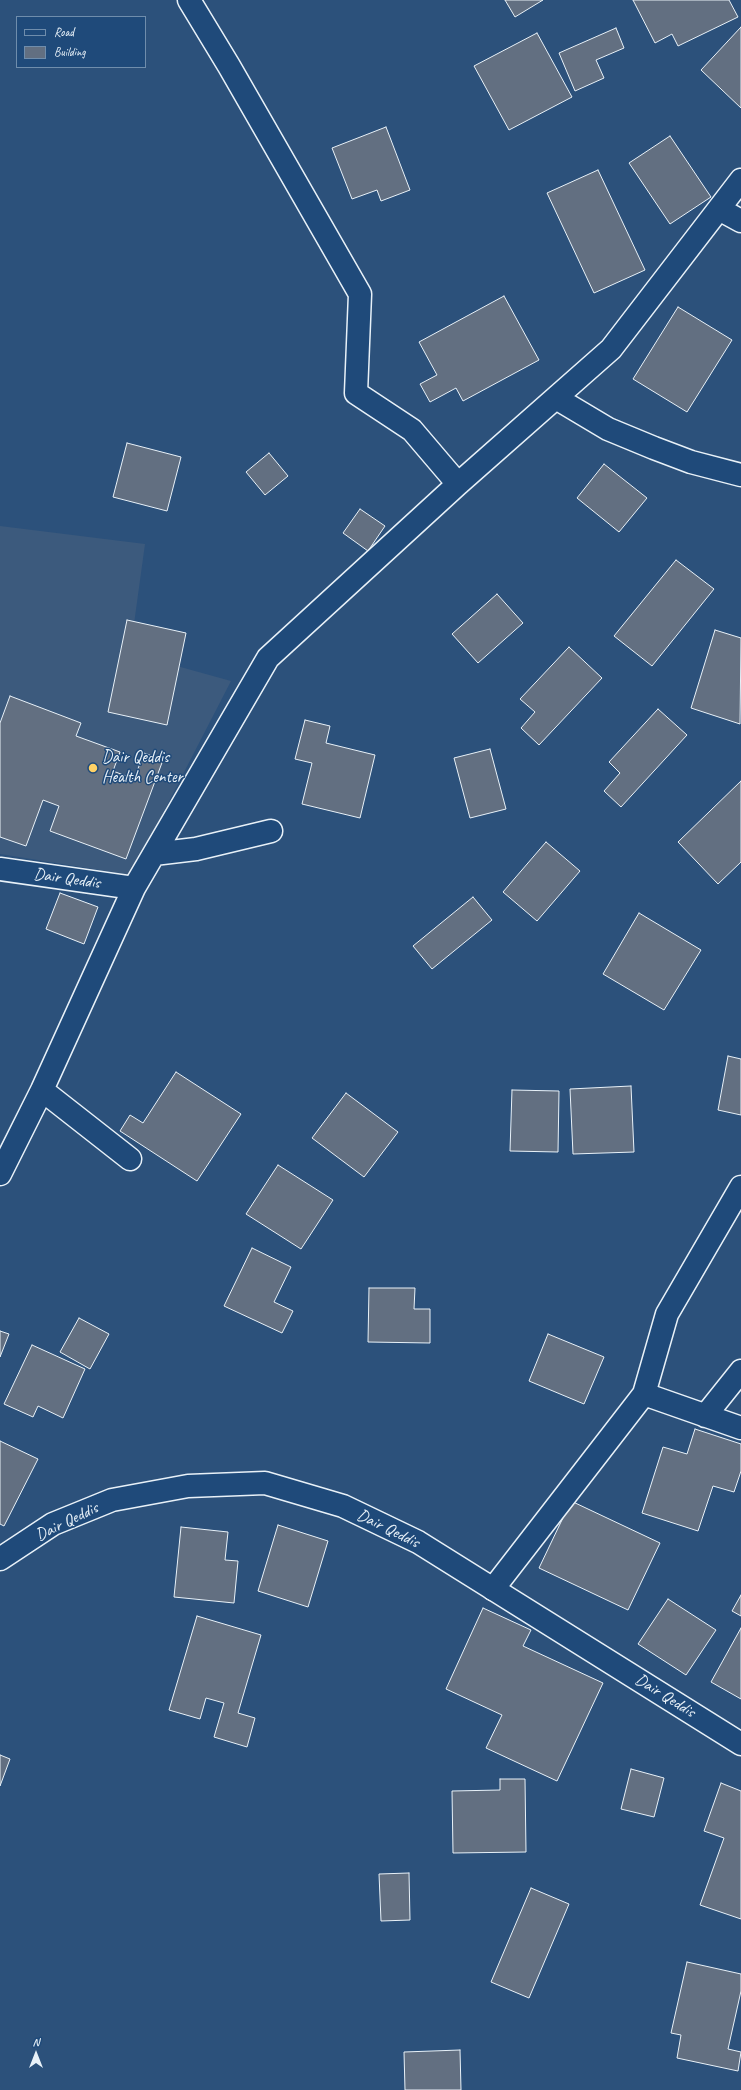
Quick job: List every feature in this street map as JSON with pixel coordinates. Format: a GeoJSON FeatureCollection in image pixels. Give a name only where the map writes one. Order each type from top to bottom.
{"type":"FeatureCollection","features":[{"type":"Feature","properties":{"kind":"street"},"geometry":{"type":"LineString","coordinates":[[189,0],[229,66],[360,294],[356,393],[412,430],[458,484]]}},
{"type":"Feature","properties":{"kind":"street"},"geometry":{"type":"LineString","coordinates":[[0,1174],[42,1090],[134,888],[268,658],[458,484],[611,349],[741,180]]}},
{"type":"Feature","properties":{"kind":"street"},"geometry":{"type":"LineString","coordinates":[[719,208],[741,221]]}},
{"type":"Feature","properties":{"kind":"street"},"geometry":{"type":"LineString","coordinates":[[556,398],[608,428],[654,448],[691,462],[741,475]]}},
{"type":"Feature","properties":{"kind":"street"},"geometry":{"type":"LineString","coordinates":[[154,854],[196,849],[272,831]]}},
{"type":"Feature","properties":{"kind":"street","name":"Dair Qeddis"},"geometry":{"type":"LineString","coordinates":[[0,869],[134,888]]}},
{"type":"Feature","properties":{"kind":"street"},"geometry":{"type":"LineString","coordinates":[[42,1090],[130,1159]]}},
{"type":"Feature","properties":{"kind":"street"},"geometry":{"type":"LineString","coordinates":[[493,1589],[644,1394],[667,1314],[741,1187]]}},
{"type":"Feature","properties":{"kind":"street"},"geometry":{"type":"LineString","coordinates":[[705,1416],[741,1371]]}},
{"type":"Feature","properties":{"kind":"street"},"geometry":{"type":"LineString","coordinates":[[644,1394],[741,1428]]}},
{"type":"Feature","properties":{"kind":"street","name":"Dair Qeddis"},"geometry":{"type":"LineString","coordinates":[[0,1559],[53,1524],[112,1500],[188,1486],[265,1483],[350,1510],[418,1542],[741,1744]]}},
{"type":"Feature","properties":{"kind":"shaded area","name":"Dair Qeddis Health Center"},"geometry":{"type":"Polygon","coordinates":[[[0,526],[145,544],[130,653],[231,681],[131,875],[0,854],[0,526]]]}},
{"type":"Feature","properties":{"kind":"building"},"geometry":{"type":"Polygon","coordinates":[[[505,0],[543,0],[515,17],[505,0]]]}},
{"type":"Feature","properties":{"kind":"building"},"geometry":{"type":"Polygon","coordinates":[[[633,0],[729,0],[738,17],[678,46],[672,34],[655,43],[633,0]]]}},
{"type":"Feature","properties":{"kind":"building"},"geometry":{"type":"Polygon","coordinates":[[[741,27],[741,108],[701,70],[741,27]]]}},
{"type":"Feature","properties":{"kind":"building"},"geometry":{"type":"Polygon","coordinates":[[[616,28],[624,48],[596,60],[604,78],[575,91],[559,53],[616,28]]]}},
{"type":"Feature","properties":{"kind":"building"},"geometry":{"type":"Polygon","coordinates":[[[537,33],[572,97],[509,130],[474,66],[537,33]]]}},
{"type":"Feature","properties":{"kind":"building"},"geometry":{"type":"Polygon","coordinates":[[[386,127],[410,190],[381,201],[377,190],[352,199],[332,148],[386,127]]]}},
{"type":"Feature","properties":{"kind":"building"},"geometry":{"type":"Polygon","coordinates":[[[670,136],[711,197],[670,224],[629,163],[670,136]]]}},
{"type":"Feature","properties":{"kind":"building"},"geometry":{"type":"Polygon","coordinates":[[[598,170],[645,270],[594,293],[547,193],[598,170]]]}},
{"type":"Feature","properties":{"kind":"building"},"geometry":{"type":"Polygon","coordinates":[[[504,296],[539,360],[463,401],[456,388],[430,402],[420,384],[437,375],[419,342],[504,296]]]}},
{"type":"Feature","properties":{"kind":"building"},"geometry":{"type":"Polygon","coordinates":[[[678,307],[732,340],[687,412],[633,379],[678,307]]]}},
{"type":"Feature","properties":{"kind":"building"},"geometry":{"type":"Polygon","coordinates":[[[127,443],[181,457],[167,511],[113,497],[127,443]]]}},
{"type":"Feature","properties":{"kind":"building"},"geometry":{"type":"Polygon","coordinates":[[[269,453],[288,476],[265,495],[246,472],[269,453]]]}},
{"type":"Feature","properties":{"kind":"building"},"geometry":{"type":"Polygon","coordinates":[[[604,464],[647,498],[619,532],[577,498],[604,464]]]}},
{"type":"Feature","properties":{"kind":"building"},"geometry":{"type":"Polygon","coordinates":[[[360,509],[385,526],[368,551],[343,533],[360,509]]]}},
{"type":"Feature","properties":{"kind":"building"},"geometry":{"type":"Polygon","coordinates":[[[676,560],[714,589],[652,666],[614,636],[676,560]]]}},
{"type":"Feature","properties":{"kind":"building"},"geometry":{"type":"Polygon","coordinates":[[[497,594],[523,623],[478,663],[452,634],[497,594]]]}},
{"type":"Feature","properties":{"kind":"building"},"geometry":{"type":"Polygon","coordinates":[[[127,620],[186,633],[167,725],[108,712],[127,620]]]}},
{"type":"Feature","properties":{"kind":"building"},"geometry":{"type":"Polygon","coordinates":[[[715,630],[741,638],[740,724],[691,708],[715,630]]]}},
{"type":"Feature","properties":{"kind":"building"},"geometry":{"type":"Polygon","coordinates":[[[569,647],[602,678],[539,745],[521,728],[535,712],[520,699],[569,647]]]}},
{"type":"Feature","properties":{"kind":"building"},"geometry":{"type":"Polygon","coordinates":[[[10,696],[81,723],[76,736],[120,752],[113,771],[134,779],[144,753],[163,760],[126,859],[50,831],[59,806],[43,800],[26,846],[0,837],[0,723],[10,696]]]}},
{"type":"Feature","properties":{"kind":"building"},"geometry":{"type":"Polygon","coordinates":[[[658,709],[687,735],[621,807],[604,791],[620,773],[609,762],[658,709]]]}},
{"type":"Feature","properties":{"kind":"building"},"geometry":{"type":"Polygon","coordinates":[[[305,720],[330,726],[326,743],[375,755],[360,818],[302,804],[312,763],[295,759],[305,720]]]}},
{"type":"Feature","properties":{"kind":"building"},"geometry":{"type":"Polygon","coordinates":[[[490,749],[506,809],[470,818],[454,758],[490,749]]]}},
{"type":"Feature","properties":{"kind":"building"},"geometry":{"type":"Polygon","coordinates":[[[741,781],[741,862],[718,884],[678,842],[741,781]]]}},
{"type":"Feature","properties":{"kind":"building"},"geometry":{"type":"Polygon","coordinates":[[[546,842],[580,871],[537,921],[503,892],[546,842]]]}},
{"type":"Feature","properties":{"kind":"building"},"geometry":{"type":"Polygon","coordinates":[[[60,893],[98,907],[84,944],[46,929],[60,893]]]}},
{"type":"Feature","properties":{"kind":"building"},"geometry":{"type":"Polygon","coordinates":[[[473,897],[492,920],[432,969],[413,946],[473,897]]]}},
{"type":"Feature","properties":{"kind":"building"},"geometry":{"type":"Polygon","coordinates":[[[639,913],[701,950],[664,1010],[603,974],[639,913]]]}},
{"type":"Feature","properties":{"kind":"building"},"geometry":{"type":"Polygon","coordinates":[[[728,1056],[741,1059],[741,1115],[718,1110],[728,1056]]]}},
{"type":"Feature","properties":{"kind":"building"},"geometry":{"type":"Polygon","coordinates":[[[176,1072],[241,1114],[197,1181],[120,1131],[130,1115],[143,1123],[176,1072]]]}},
{"type":"Feature","properties":{"kind":"building"},"geometry":{"type":"Polygon","coordinates":[[[631,1086],[634,1152],[573,1154],[570,1089],[631,1086]]]}},
{"type":"Feature","properties":{"kind":"building"},"geometry":{"type":"Polygon","coordinates":[[[512,1090],[559,1091],[558,1152],[510,1151],[512,1090]]]}},
{"type":"Feature","properties":{"kind":"building"},"geometry":{"type":"Polygon","coordinates":[[[346,1093],[398,1132],[364,1177],[312,1138],[346,1093]]]}},
{"type":"Feature","properties":{"kind":"building"},"geometry":{"type":"Polygon","coordinates":[[[278,1165],[333,1200],[301,1249],[246,1214],[278,1165]]]}},
{"type":"Feature","properties":{"kind":"building"},"geometry":{"type":"Polygon","coordinates":[[[252,1248],[291,1267],[274,1302],[293,1311],[282,1333],[224,1306],[252,1248]]]}},
{"type":"Feature","properties":{"kind":"building"},"geometry":{"type":"Polygon","coordinates":[[[369,1288],[415,1288],[414,1309],[430,1309],[430,1343],[368,1342],[369,1288]]]}},
{"type":"Feature","properties":{"kind":"building"},"geometry":{"type":"Polygon","coordinates":[[[79,1318],[109,1334],[90,1369],[60,1352],[79,1318]]]}},
{"type":"Feature","properties":{"kind":"building"},"geometry":{"type":"Polygon","coordinates":[[[0,1331],[9,1334],[0,1357],[0,1331]]]}},
{"type":"Feature","properties":{"kind":"building"},"geometry":{"type":"Polygon","coordinates":[[[548,1334],[604,1357],[584,1404],[529,1381],[548,1334]]]}},
{"type":"Feature","properties":{"kind":"building"},"geometry":{"type":"Polygon","coordinates":[[[32,1345],[85,1369],[63,1418],[38,1406],[33,1417],[4,1404],[32,1345]]]}},
{"type":"Feature","properties":{"kind":"building"},"geometry":{"type":"Polygon","coordinates":[[[695,1429],[741,1444],[741,1471],[734,1492],[713,1486],[698,1531],[642,1513],[663,1447],[687,1454],[695,1429]]]}},
{"type":"Feature","properties":{"kind":"building"},"geometry":{"type":"Polygon","coordinates":[[[0,1441],[38,1459],[4,1526],[0,1524],[0,1441]]]}},
{"type":"Feature","properties":{"kind":"building"},"geometry":{"type":"Polygon","coordinates":[[[571,1501],[660,1543],[628,1610],[539,1568],[571,1501]]]}},
{"type":"Feature","properties":{"kind":"building"},"geometry":{"type":"Polygon","coordinates":[[[278,1525],[328,1541],[308,1607],[258,1591],[278,1525]]]}},
{"type":"Feature","properties":{"kind":"building"},"geometry":{"type":"Polygon","coordinates":[[[181,1527],[228,1532],[225,1560],[238,1561],[234,1603],[174,1597],[181,1527]]]}},
{"type":"Feature","properties":{"kind":"building"},"geometry":{"type":"Polygon","coordinates":[[[741,1595],[741,1616],[732,1611],[741,1595]]]}},
{"type":"Feature","properties":{"kind":"building"},"geometry":{"type":"Polygon","coordinates":[[[668,1599],[716,1630],[686,1675],[638,1644],[668,1599]]]}},
{"type":"Feature","properties":{"kind":"building"},"geometry":{"type":"Polygon","coordinates":[[[483,1608],[531,1630],[523,1646],[603,1683],[557,1781],[486,1748],[502,1715],[446,1689],[483,1608]]]}},
{"type":"Feature","properties":{"kind":"building"},"geometry":{"type":"Polygon","coordinates":[[[197,1616],[261,1635],[238,1713],[255,1718],[247,1747],[214,1737],[224,1703],[206,1698],[200,1719],[169,1710],[197,1616]]]}},
{"type":"Feature","properties":{"kind":"building"},"geometry":{"type":"Polygon","coordinates":[[[741,1628],[741,1699],[711,1682],[741,1628]]]}},
{"type":"Feature","properties":{"kind":"building"},"geometry":{"type":"Polygon","coordinates":[[[0,1755],[10,1759],[0,1786],[0,1755]]]}},
{"type":"Feature","properties":{"kind":"building"},"geometry":{"type":"Polygon","coordinates":[[[631,1769],[664,1778],[654,1817],[621,1809],[631,1769]]]}},
{"type":"Feature","properties":{"kind":"building"},"geometry":{"type":"Polygon","coordinates":[[[500,1779],[525,1779],[526,1852],[453,1853],[452,1791],[500,1790],[500,1779]]]}},
{"type":"Feature","properties":{"kind":"building"},"geometry":{"type":"Polygon","coordinates":[[[721,1783],[741,1791],[741,1919],[700,1905],[724,1838],[704,1831],[721,1783]]]}},
{"type":"Feature","properties":{"kind":"building"},"geometry":{"type":"Polygon","coordinates":[[[409,1873],[410,1920],[381,1921],[379,1874],[409,1873]]]}},
{"type":"Feature","properties":{"kind":"building"},"geometry":{"type":"Polygon","coordinates":[[[531,1888],[569,1904],[529,1998],[491,1982],[531,1888]]]}},
{"type":"Feature","properties":{"kind":"building"},"geometry":{"type":"Polygon","coordinates":[[[687,1962],[741,1974],[741,1991],[728,2049],[741,2052],[738,2071],[677,2058],[681,2035],[671,2033],[687,1962]]]}},
{"type":"Feature","properties":{"kind":"building"},"geometry":{"type":"Polygon","coordinates":[[[460,2050],[461,2090],[405,2090],[404,2052],[460,2050]]]}},
{"type":"Feature","properties":{"kind":"place","name":"Dair Qeddis Health Center"},"geometry":{"type":"Point","coordinates":[93,768]}}]}
